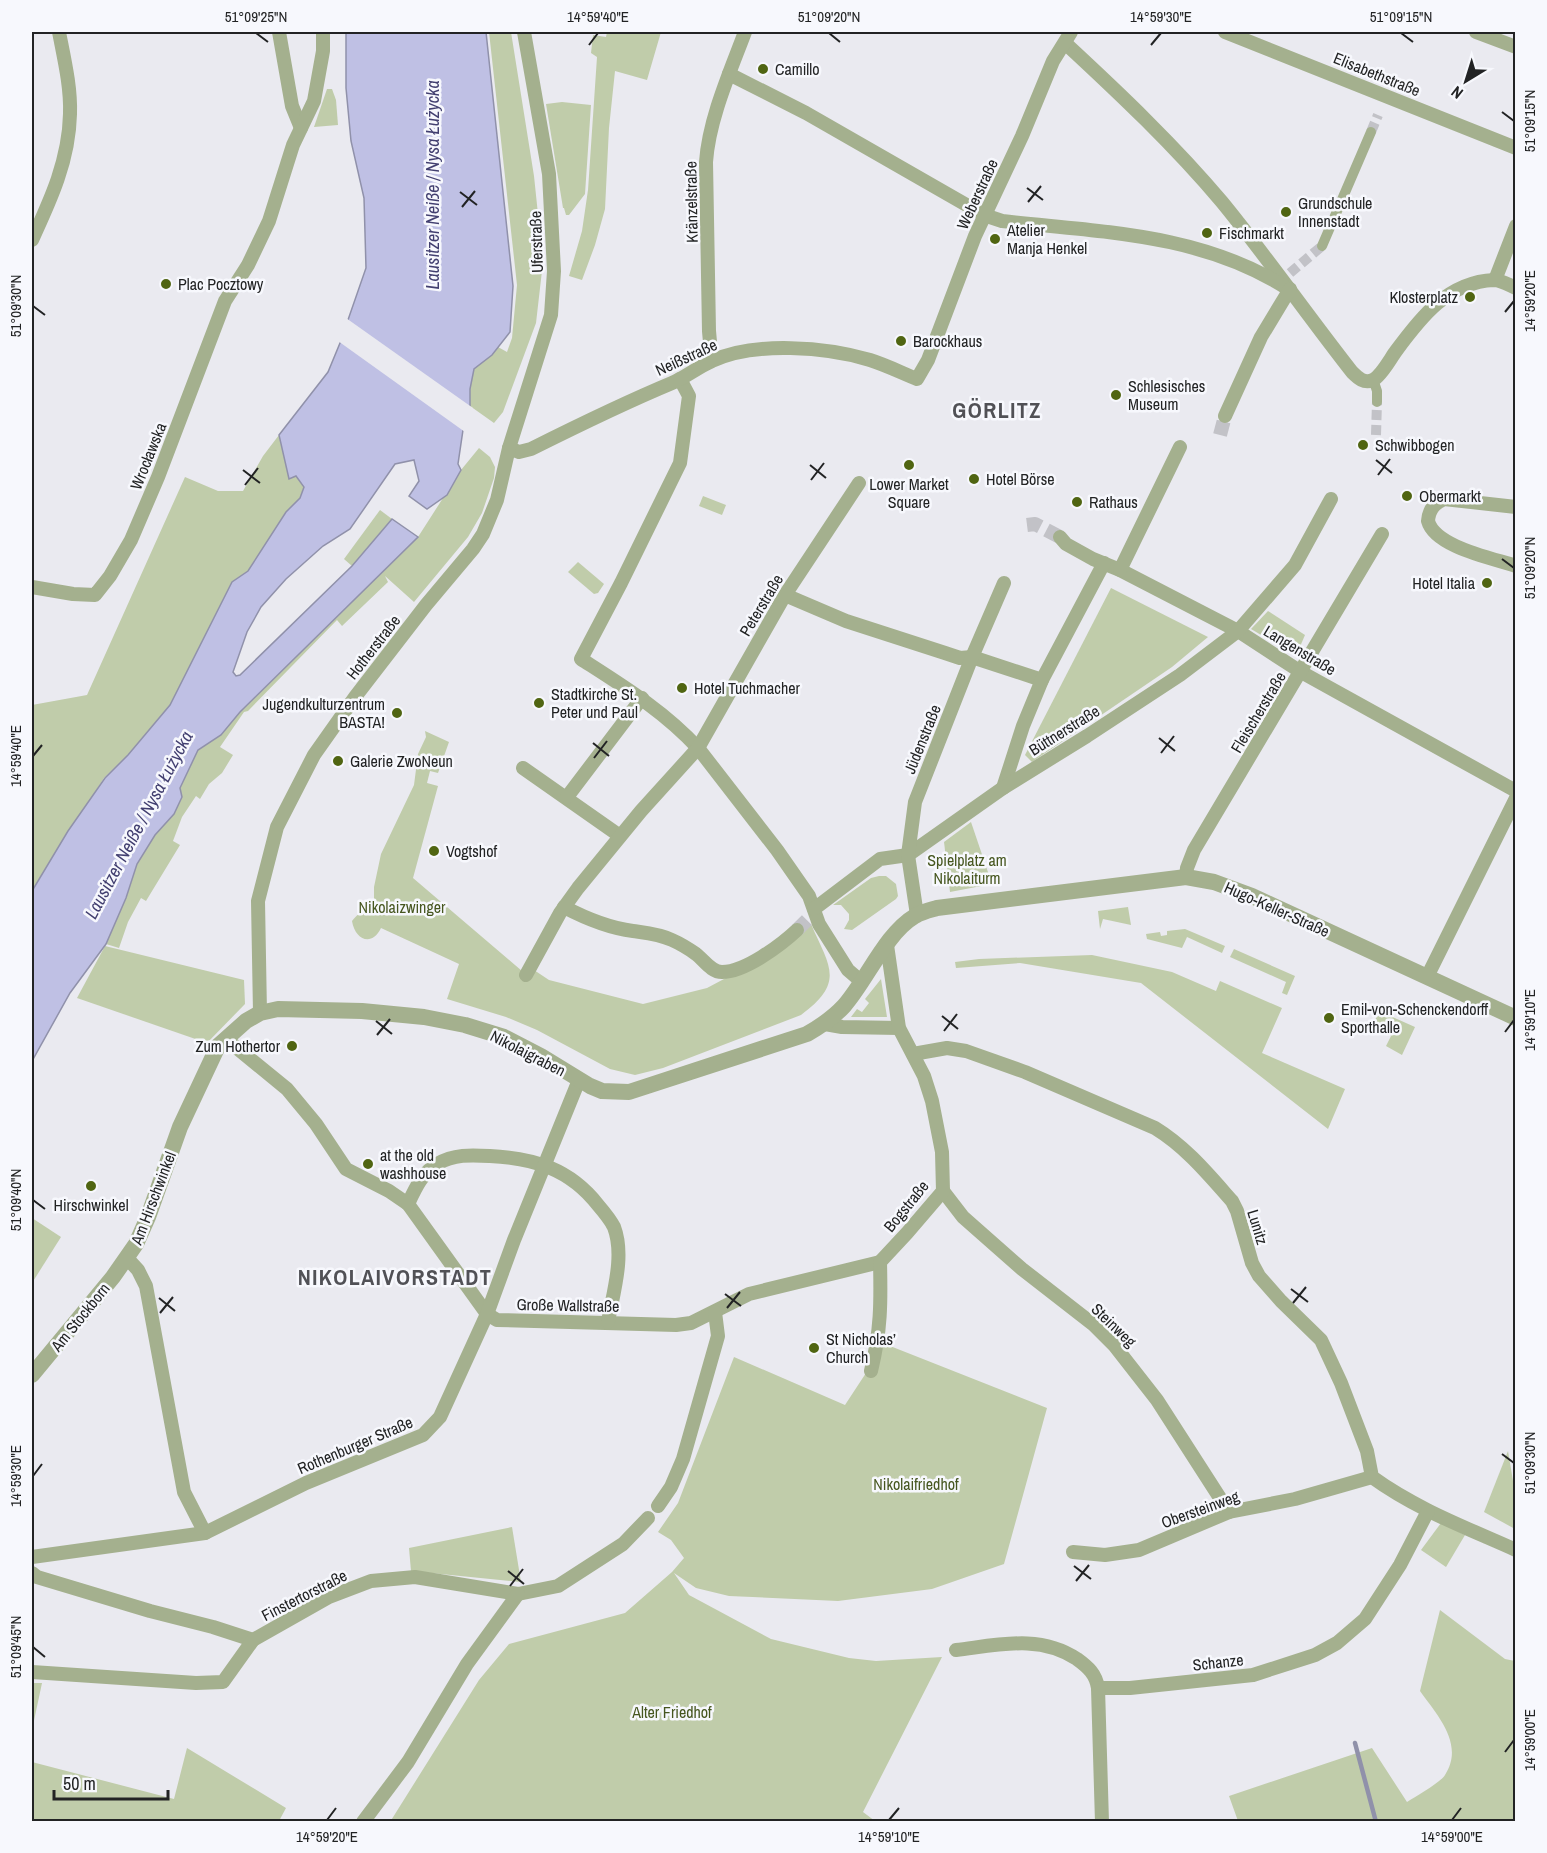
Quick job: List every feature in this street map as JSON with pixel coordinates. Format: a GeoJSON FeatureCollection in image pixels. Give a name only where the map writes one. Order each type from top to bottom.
{"type":"FeatureCollection","features":[{"type":"Feature","properties":{"kind":"street"},"geometry":{"type":"LineString","coordinates":[[32,240],[54,192],[68,144],[70,111],[59,32]]}},
{"type":"Feature","properties":{"kind":"street"},"geometry":{"type":"LineString","coordinates":[[279,32],[292,106],[301,128]]}},
{"type":"Feature","properties":{"kind":"street"},"geometry":{"type":"LineString","coordinates":[[301,128],[314,101],[323,51],[323,32]]}},
{"type":"Feature","properties":{"kind":"street","name":"Uferstraße"},"geometry":{"type":"LineString","coordinates":[[509,448],[551,315],[553,287],[553,230],[549,174],[524,32]]}},
{"type":"Feature","properties":{"kind":"street","name":"Kränzelstraße"},"geometry":{"type":"LineString","coordinates":[[713,360],[709,331],[707,145],[745,32]]}},
{"type":"Feature","properties":{"kind":"street","name":"Elisabethstraße"},"geometry":{"type":"LineString","coordinates":[[1225,32],[1515,148]]}},
{"type":"Feature","properties":{"kind":"street"},"geometry":{"type":"LineString","coordinates":[[1476,32],[1515,47]]}},
{"type":"Feature","properties":{"kind":"street"},"geometry":{"type":"LineString","coordinates":[[1068,37],[1187,162],[1221,202],[1352,372],[1363,380],[1373,380]]}},
{"type":"Feature","properties":{"kind":"street","name":"Weberstraße"},"geometry":{"type":"LineString","coordinates":[[920,374],[928,360],[984,215],[1022,136],[1053,61],[1068,37]]}},
{"type":"Feature","properties":{"kind":"street"},"geometry":{"type":"LineString","coordinates":[[729,74],[806,113],[984,215],[1002,221],[1152,237],[1242,264],[1290,289]]}},
{"type":"Feature","properties":{"kind":"street","name":"Wrocławska"},"geometry":{"type":"LineString","coordinates":[[32,587],[95,595],[114,571],[131,540],[158,477],[225,301],[249,265],[275,205],[293,145],[301,128]]}},
{"type":"Feature","properties":{"kind":"street"},"geometry":{"type":"LineString","coordinates":[[1322,246],[1371,132]]}},
{"type":"Feature","properties":{"kind":"street"},"geometry":{"type":"LineString","coordinates":[[1495,280],[1515,226]]}},
{"type":"Feature","properties":{"kind":"street"},"geometry":{"type":"LineString","coordinates":[[1226,416],[1261,337],[1290,289],[1290,273]]}},
{"type":"Feature","properties":{"kind":"street"},"geometry":{"type":"LineString","coordinates":[[1373,380],[1413,328],[1439,300],[1464,287],[1495,280],[1515,288]]}},
{"type":"Feature","properties":{"kind":"street","name":"Neißstraße"},"geometry":{"type":"LineString","coordinates":[[509,448],[519,452],[531,449],[615,407],[680,379],[713,360],[739,353],[780,348],[820,350],[870,360],[917,379],[920,374]]}},
{"type":"Feature","properties":{"kind":"street"},"geometry":{"type":"LineString","coordinates":[[680,379],[689,396],[680,463],[581,659],[642,698],[698,748],[777,850],[809,896],[813,913],[848,970],[862,982]]}},
{"type":"Feature","properties":{"kind":"street"},"geometry":{"type":"LineString","coordinates":[[1373,380],[1377,391],[1377,402]]}},
{"type":"Feature","properties":{"kind":"street"},"geometry":{"type":"LineString","coordinates":[[1120,570],[1180,447]]}},
{"type":"Feature","properties":{"kind":"street","name":"Hotherstraße"},"geometry":{"type":"LineString","coordinates":[[260,1013],[258,901],[276,827],[314,755],[355,697],[426,605],[474,549],[497,500],[509,448]]}},
{"type":"Feature","properties":{"kind":"street","name":"Peterstraße"},"geometry":{"type":"LineString","coordinates":[[526,975],[564,907],[620,836],[698,748],[785,595],[859,483]]}},
{"type":"Feature","properties":{"kind":"street","name":"Büttnerstraße"},"geometry":{"type":"LineString","coordinates":[[908,855],[1003,788],[1180,675],[1238,632],[1295,565],[1331,499]]}},
{"type":"Feature","properties":{"kind":"street"},"geometry":{"type":"LineString","coordinates":[[1515,507],[1444,499],[1437,502],[1431,509],[1428,521],[1436,535],[1446,542],[1515,566]]}},
{"type":"Feature","properties":{"kind":"street","name":"Fleischerstraße"},"geometry":{"type":"LineString","coordinates":[[1186,877],[1194,850],[1382,534]]}},
{"type":"Feature","properties":{"kind":"street","name":"Langenstraße"},"geometry":{"type":"LineString","coordinates":[[1060,542],[1120,570],[1238,632],[1301,672],[1515,791]]}},
{"type":"Feature","properties":{"kind":"street"},"geometry":{"type":"LineString","coordinates":[[1003,788],[1023,726],[1042,680],[1104,563]]}},
{"type":"Feature","properties":{"kind":"street","name":"Jüdenstraße"},"geometry":{"type":"LineString","coordinates":[[917,915],[908,855],[915,802],[972,657],[1004,584]]}},
{"type":"Feature","properties":{"kind":"street"},"geometry":{"type":"LineString","coordinates":[[785,595],[846,621],[960,658],[972,657],[1042,680]]}},
{"type":"Feature","properties":{"kind":"street"},"geometry":{"type":"LineString","coordinates":[[567,797],[642,698]]}},
{"type":"Feature","properties":{"kind":"street"},"geometry":{"type":"LineString","coordinates":[[523,768],[620,836]]}},
{"type":"Feature","properties":{"kind":"street"},"geometry":{"type":"LineString","coordinates":[[1427,977],[1515,798]]}},
{"type":"Feature","properties":{"kind":"street"},"geometry":{"type":"LineString","coordinates":[[813,913],[880,860],[908,855]]}},
{"type":"Feature","properties":{"kind":"street","name":"Hugo-Keller-Straße"},"geometry":{"type":"LineString","coordinates":[[917,915],[937,908],[1186,877],[1214,882],[1252,896],[1515,1018]]}},
{"type":"Feature","properties":{"kind":"street"},"geometry":{"type":"LineString","coordinates":[[564,907],[582,916],[615,927],[664,937],[697,954],[711,968],[721,972],[736,969],[757,959],[797,930]]}},
{"type":"Feature","properties":{"kind":"street","name":"Nikolaigraben"},"geometry":{"type":"LineString","coordinates":[[226,1039],[246,1021],[260,1013],[278,1009],[362,1011],[424,1017],[465,1025],[504,1037],[602,1091],[629,1092],[807,1034],[825,1024],[845,1006],[905,923],[917,915]]}},
{"type":"Feature","properties":{"kind":"street"},"geometry":{"type":"LineString","coordinates":[[825,1024],[842,1027],[899,1028],[887,945]]}},
{"type":"Feature","properties":{"kind":"street","name":"Bogstraße"},"geometry":{"type":"LineString","coordinates":[[880,1262],[943,1191],[942,1152],[933,1101],[899,1028]]}},
{"type":"Feature","properties":{"kind":"street"},"geometry":{"type":"LineString","coordinates":[[226,1039],[287,1089],[316,1125],[346,1169],[389,1191],[408,1204],[487,1314]]}},
{"type":"Feature","properties":{"kind":"street","name":"Am Hirschwinkel"},"geometry":{"type":"LineString","coordinates":[[205,1533],[184,1492],[146,1286],[138,1270],[127,1258],[136,1245],[148,1217],[187,1111],[218,1046],[226,1039]]}},
{"type":"Feature","properties":{"kind":"street","name":"Lunitz"},"geometry":{"type":"LineString","coordinates":[[913,1054],[947,1048],[966,1050],[1025,1072],[1155,1128],[1172,1138],[1232,1202],[1237,1211],[1252,1263],[1260,1275],[1281,1301],[1321,1340],[1364,1441],[1372,1477]]}},
{"type":"Feature","properties":{"kind":"street","name":"Rothenburger Straße"},"geometry":{"type":"LineString","coordinates":[[32,1557],[205,1533],[306,1483],[423,1435],[440,1417],[487,1314],[544,1164],[579,1080]]}},
{"type":"Feature","properties":{"kind":"street"},"geometry":{"type":"LineString","coordinates":[[408,1204],[415,1188],[428,1171],[454,1156],[506,1156],[544,1164],[579,1183],[613,1226],[618,1243],[618,1260],[608,1322]]}},
{"type":"Feature","properties":{"kind":"street","name":"Steinweg"},"geometry":{"type":"LineString","coordinates":[[943,1191],[963,1217],[1022,1269],[1094,1325],[1114,1345],[1157,1400],[1229,1512]]}},
{"type":"Feature","properties":{"kind":"street","name":"Am Stockborn"},"geometry":{"type":"LineString","coordinates":[[32,1375],[127,1258]]}},
{"type":"Feature","properties":{"kind":"street"},"geometry":{"type":"LineString","coordinates":[[871,1371],[880,1332],[882,1309],[880,1262]]}},
{"type":"Feature","properties":{"kind":"street","name":"Große Wallstraße"},"geometry":{"type":"LineString","coordinates":[[487,1314],[497,1320],[520,1322],[676,1325],[691,1323],[749,1294],[880,1262]]}},
{"type":"Feature","properties":{"kind":"street"},"geometry":{"type":"LineString","coordinates":[[658,1506],[671,1487],[683,1458],[718,1336],[715,1312]]}},
{"type":"Feature","properties":{"kind":"street"},"geometry":{"type":"LineString","coordinates":[[1372,1477],[1428,1511],[1515,1550]]}},
{"type":"Feature","properties":{"kind":"street","name":"Obersteinweg"},"geometry":{"type":"LineString","coordinates":[[1073,1551],[1105,1555],[1139,1550],[1229,1512],[1295,1499],[1372,1477]]}},
{"type":"Feature","properties":{"kind":"street","name":"Schanze"},"geometry":{"type":"LineString","coordinates":[[1098,1688],[1130,1688],[1253,1675],[1315,1655],[1337,1643],[1365,1619],[1400,1565],[1428,1511]]}},
{"type":"Feature","properties":{"kind":"street","name":"Finstertorstraße"},"geometry":{"type":"LineString","coordinates":[[32,1574],[253,1640],[329,1597],[371,1581],[414,1577],[518,1594],[558,1586],[623,1544],[648,1518]]}},
{"type":"Feature","properties":{"kind":"street"},"geometry":{"type":"LineString","coordinates":[[363,1821],[408,1762],[467,1664],[518,1594]]}},
{"type":"Feature","properties":{"kind":"street"},"geometry":{"type":"LineString","coordinates":[[32,1672],[196,1683],[223,1682],[253,1640]]}},
{"type":"Feature","properties":{"kind":"street"},"geometry":{"type":"LineString","coordinates":[[956,1650],[1024,1642],[1051,1646],[1068,1654],[1091,1670],[1098,1688],[1102,1821]]}},
{"type":"Feature","properties":{"kind":"green space"},"geometry":{"type":"Polygon","coordinates":[[[489,32],[511,32],[534,176],[543,262],[536,323],[503,412],[494,423],[470,406],[470,389],[474,369],[498,347],[507,352],[512,338],[517,285],[489,32]]]}},
{"type":"Feature","properties":{"kind":"green space"},"geometry":{"type":"Polygon","coordinates":[[[607,32],[661,32],[647,80],[615,71],[609,128],[605,209],[582,280],[569,276],[582,231],[588,190],[597,57],[591,53],[593,35],[606,37],[607,32]]]}},
{"type":"Feature","properties":{"kind":"green space"},"geometry":{"type":"Polygon","coordinates":[[[327,89],[332,89],[336,100],[338,125],[314,127],[327,89]]]}},
{"type":"Feature","properties":{"kind":"green space"},"geometry":{"type":"Polygon","coordinates":[[[562,102],[591,105],[585,194],[569,215],[566,215],[563,208],[546,104],[562,102]]]}},
{"type":"Feature","properties":{"kind":"green space"},"geometry":{"type":"Polygon","coordinates":[[[279,435],[289,479],[296,476],[304,486],[300,498],[286,512],[248,571],[232,582],[170,705],[128,755],[104,778],[32,891],[32,705],[87,695],[185,477],[218,491],[243,491],[263,456],[279,435]]]}},
{"type":"Feature","properties":{"kind":"green space"},"geometry":{"type":"Polygon","coordinates":[[[479,448],[490,457],[495,467],[494,478],[482,513],[468,537],[414,602],[385,576],[388,582],[342,626],[337,620],[248,711],[244,712],[220,747],[233,755],[222,773],[209,784],[200,799],[196,796],[182,817],[173,841],[180,845],[146,901],[141,898],[128,922],[119,948],[106,944],[126,898],[137,864],[155,835],[174,814],[180,788],[198,750],[221,735],[240,712],[418,537],[461,470],[479,448]]]}},
{"type":"Feature","properties":{"kind":"green space"},"geometry":{"type":"Polygon","coordinates":[[[703,496],[726,505],[722,515],[699,506],[703,496]]]}},
{"type":"Feature","properties":{"kind":"green space"},"geometry":{"type":"Polygon","coordinates":[[[380,510],[392,519],[352,566],[344,559],[380,510]]]}},
{"type":"Feature","properties":{"kind":"green space"},"geometry":{"type":"Polygon","coordinates":[[[578,562],[604,584],[598,593],[594,594],[568,572],[578,562]]]}},
{"type":"Feature","properties":{"kind":"green space"},"geometry":{"type":"Polygon","coordinates":[[[1111,588],[1208,637],[1172,667],[1032,762],[1025,755],[1111,588]]]}},
{"type":"Feature","properties":{"kind":"green space"},"geometry":{"type":"Polygon","coordinates":[[[1268,611],[1305,635],[1296,656],[1251,629],[1268,611]]]}},
{"type":"Feature","properties":{"kind":"green space","name":"Nikolaizwinger"},"geometry":{"type":"Polygon","coordinates":[[[425,731],[449,742],[438,773],[430,771],[427,783],[438,786],[413,878],[529,977],[534,970],[549,980],[643,1004],[707,988],[777,951],[811,924],[830,973],[829,983],[824,993],[801,1015],[663,1068],[635,1075],[610,1069],[537,1030],[506,1017],[447,999],[459,964],[381,928],[373,938],[364,939],[357,933],[352,921],[362,912],[374,912],[374,887],[381,854],[414,785],[418,754],[426,737],[425,731]]]}},
{"type":"Feature","properties":{"kind":"green space","name":"Spielplatz am Nikolaiturm"},"geometry":{"type":"Polygon","coordinates":[[[971,822],[992,884],[950,892],[944,842],[971,822]]]}},
{"type":"Feature","properties":{"kind":"green space"},"geometry":{"type":"Polygon","coordinates":[[[886,876],[896,884],[898,896],[852,930],[844,929],[849,920],[849,914],[841,905],[833,905],[871,878],[886,876]]]}},
{"type":"Feature","properties":{"kind":"green space"},"geometry":{"type":"Polygon","coordinates":[[[1128,907],[1131,925],[1103,919],[1100,929],[1098,911],[1128,907]]]}},
{"type":"Feature","properties":{"kind":"green space"},"geometry":{"type":"Polygon","coordinates":[[[1185,929],[1225,946],[1222,953],[1187,937],[1182,948],[1147,939],[1146,934],[1160,932],[1161,936],[1167,935],[1167,931],[1185,929]]]}},
{"type":"Feature","properties":{"kind":"green space"},"geometry":{"type":"Polygon","coordinates":[[[105,946],[244,980],[245,1004],[207,1043],[77,998],[105,946]]]}},
{"type":"Feature","properties":{"kind":"green space"},"geometry":{"type":"Polygon","coordinates":[[[1234,949],[1295,976],[1287,995],[1282,993],[1286,982],[1230,957],[1234,949]]]}},
{"type":"Feature","properties":{"kind":"green space"},"geometry":{"type":"Polygon","coordinates":[[[1092,955],[1172,972],[1216,991],[1220,981],[1282,1008],[1262,1053],[1345,1089],[1328,1129],[1141,983],[1020,963],[956,968],[955,962],[1092,955]]]}},
{"type":"Feature","properties":{"kind":"green space"},"geometry":{"type":"Polygon","coordinates":[[[881,979],[887,1017],[851,1017],[857,1009],[862,1012],[869,1003],[865,999],[881,979]]]}},
{"type":"Feature","properties":{"kind":"green space"},"geometry":{"type":"Polygon","coordinates":[[[1379,1011],[1415,1027],[1402,1055],[1386,1046],[1391,1036],[1373,1025],[1379,1011]]]}},
{"type":"Feature","properties":{"kind":"green space"},"geometry":{"type":"Polygon","coordinates":[[[32,1218],[61,1237],[32,1283],[32,1218]]]}},
{"type":"Feature","properties":{"kind":"green space"},"geometry":{"type":"Polygon","coordinates":[[[885,1344],[1047,1408],[1004,1564],[932,1589],[838,1601],[729,1596],[696,1588],[674,1573],[689,1595],[771,1639],[849,1658],[876,1661],[942,1657],[863,1812],[875,1821],[390,1822],[479,1680],[509,1644],[625,1613],[672,1572],[684,1558],[671,1540],[658,1532],[678,1503],[734,1357],[845,1405],[885,1344]]]}},
{"type":"Feature","properties":{"kind":"green space"},"geometry":{"type":"Polygon","coordinates":[[[1508,1451],[1515,1493],[1515,1529],[1484,1512],[1508,1451]]]}},
{"type":"Feature","properties":{"kind":"green space"},"geometry":{"type":"Polygon","coordinates":[[[1441,1523],[1465,1535],[1446,1567],[1421,1550],[1441,1523]]]}},
{"type":"Feature","properties":{"kind":"green space"},"geometry":{"type":"Polygon","coordinates":[[[512,1527],[521,1582],[411,1571],[409,1548],[512,1527]]]}},
{"type":"Feature","properties":{"kind":"green space"},"geometry":{"type":"Polygon","coordinates":[[[1440,1610],[1505,1659],[1515,1661],[1515,1821],[1238,1821],[1229,1796],[1372,1748],[1407,1802],[1445,1775],[1452,1752],[1450,1741],[1441,1720],[1420,1691],[1440,1610]]]}},
{"type":"Feature","properties":{"kind":"green space"},"geometry":{"type":"Polygon","coordinates":[[[32,1683],[42,1683],[32,1730],[32,1683]]]}},
{"type":"Feature","properties":{"kind":"green space"},"geometry":{"type":"Polygon","coordinates":[[[187,1748],[286,1808],[279,1821],[32,1821],[32,1762],[174,1799],[187,1748]]]}},
{"type":"Feature","properties":{"kind":"water","name":"Lausitzer Neiße / Nysa Łużycka"},"geometry":{"type":"Polygon","coordinates":[[[346,32],[486,32],[513,286],[510,332],[492,355],[474,369],[470,389],[470,406],[463,430],[458,464],[461,470],[447,495],[427,509],[409,496],[419,481],[414,460],[395,464],[350,529],[323,546],[286,579],[261,607],[247,632],[233,672],[236,676],[240,675],[352,566],[392,519],[418,537],[240,712],[221,735],[198,750],[180,788],[182,797],[174,814],[155,835],[137,864],[126,898],[106,944],[70,993],[32,1061],[32,891],[68,831],[105,778],[128,755],[170,705],[232,582],[248,571],[286,512],[300,498],[304,487],[296,476],[289,479],[279,435],[328,372],[366,268],[364,198],[351,141],[346,88],[346,32]]]}},
{"type":"Feature","properties":{"kind":"pier"},"geometry":{"type":"Polygon","coordinates":[[[346,318],[473,408],[465,432],[338,341],[346,318]]]}},
{"type":"Feature","properties":{"kind":"waterway"},"geometry":{"type":"LineString","coordinates":[[1355,1743],[1376,1822]]}},
{"type":"Feature","properties":{"kind":"tunnel"},"geometry":{"type":"LineString","coordinates":[[1371,132],[1378,115]]}},
{"type":"Feature","properties":{"kind":"tunnel"},"geometry":{"type":"LineString","coordinates":[[1290,273],[1322,246]]}},
{"type":"Feature","properties":{"kind":"tunnel"},"geometry":{"type":"LineString","coordinates":[[1376,435],[1377,402]]}},
{"type":"Feature","properties":{"kind":"tunnel"},"geometry":{"type":"LineString","coordinates":[[1220,435],[1225,416]]}},
{"type":"Feature","properties":{"kind":"tunnel"},"geometry":{"type":"LineString","coordinates":[[1027,525],[1035,524],[1060,537]]}},
{"type":"Feature","properties":{"kind":"tunnel"},"geometry":{"type":"LineString","coordinates":[[797,930],[809,918]]}},
{"type":"Feature","properties":{"kind":"place","name":"Camillo"},"geometry":{"type":"Point","coordinates":[763,69]}},
{"type":"Feature","properties":{"kind":"place","name":"Grundschule Innenstadt"},"geometry":{"type":"Point","coordinates":[1286,212]}},
{"type":"Feature","properties":{"kind":"place","name":"Fischmarkt"},"geometry":{"type":"Point","coordinates":[1207,233]}},
{"type":"Feature","properties":{"kind":"place","name":"Atelier Manja Henkel"},"geometry":{"type":"Point","coordinates":[995,239]}},
{"type":"Feature","properties":{"kind":"place","name":"Plac Pocztowy"},"geometry":{"type":"Point","coordinates":[166,284]}},
{"type":"Feature","properties":{"kind":"place","name":"Klosterplatz"},"geometry":{"type":"Point","coordinates":[1470,297]}},
{"type":"Feature","properties":{"kind":"place","name":"Barockhaus"},"geometry":{"type":"Point","coordinates":[901,341]}},
{"type":"Feature","properties":{"kind":"place","name":"Schlesisches Museum"},"geometry":{"type":"Point","coordinates":[1116,395]}},
{"type":"Feature","properties":{"kind":"place","name":"Schwibbogen"},"geometry":{"type":"Point","coordinates":[1363,445]}},
{"type":"Feature","properties":{"kind":"place","name":"Lower Market Square"},"geometry":{"type":"Point","coordinates":[909,465]}},
{"type":"Feature","properties":{"kind":"place","name":"Hotel Börse"},"geometry":{"type":"Point","coordinates":[974,479]}},
{"type":"Feature","properties":{"kind":"place","name":"Obermarkt"},"geometry":{"type":"Point","coordinates":[1407,496]}},
{"type":"Feature","properties":{"kind":"place","name":"Rathaus"},"geometry":{"type":"Point","coordinates":[1077,502]}},
{"type":"Feature","properties":{"kind":"place","name":"Hotel Italia"},"geometry":{"type":"Point","coordinates":[1487,583]}},
{"type":"Feature","properties":{"kind":"place","name":"Hotel Tuchmacher"},"geometry":{"type":"Point","coordinates":[682,688]}},
{"type":"Feature","properties":{"kind":"place","name":"Stadtkirche St. Peter und Paul"},"geometry":{"type":"Point","coordinates":[539,703]}},
{"type":"Feature","properties":{"kind":"place","name":"Jugendkulturzentrum BASTA!"},"geometry":{"type":"Point","coordinates":[397,713]}},
{"type":"Feature","properties":{"kind":"place","name":"Galerie ZwoNeun"},"geometry":{"type":"Point","coordinates":[338,761]}},
{"type":"Feature","properties":{"kind":"place","name":"Vogtshof"},"geometry":{"type":"Point","coordinates":[434,851]}},
{"type":"Feature","properties":{"kind":"place","name":"Emil-von-Schenckendorff Sporthalle"},"geometry":{"type":"Point","coordinates":[1329,1018]}},
{"type":"Feature","properties":{"kind":"place","name":"Zum Hothertor"},"geometry":{"type":"Point","coordinates":[292,1046]}},
{"type":"Feature","properties":{"kind":"place","name":"at the old washhouse"},"geometry":{"type":"Point","coordinates":[368,1164]}},
{"type":"Feature","properties":{"kind":"place","name":"Hirschwinkel"},"geometry":{"type":"Point","coordinates":[91,1186]}},
{"type":"Feature","properties":{"kind":"place","name":"St Nicholas’ Church"},"geometry":{"type":"Point","coordinates":[814,1348]}},
{"type":"Feature","properties":{"kind":"district","name":"GÖRLITZ"},"geometry":{"type":"Point","coordinates":[997,410]}},
{"type":"Feature","properties":{"kind":"district","name":"NIKOLAIVORSTADT"},"geometry":{"type":"Point","coordinates":[395,1277]}},
{"type":"Feature","properties":{"kind":"park label","name":"Nikolaifriedhof"},"geometry":{"type":"Point","coordinates":[916,1484]}},
{"type":"Feature","properties":{"kind":"park label","name":"Alter Friedhof"},"geometry":{"type":"Point","coordinates":[672,1712]}}]}
